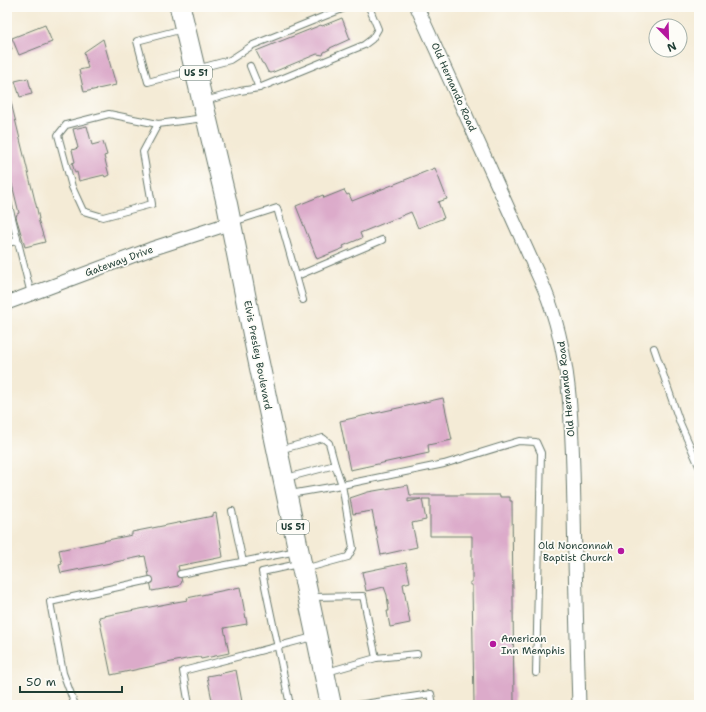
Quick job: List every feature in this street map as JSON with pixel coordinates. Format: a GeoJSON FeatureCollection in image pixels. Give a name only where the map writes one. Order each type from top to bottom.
{"type":"FeatureCollection","features":[{"type":"Feature","properties":{"kind":"main road","name":"Elvis Presley Boulevard"},"geometry":{"type":"LineString","coordinates":[[180,7],[231,223],[308,597],[332,705]]}},
{"type":"Feature","properties":{"kind":"street","name":"Old Hernando Road"},"geometry":{"type":"LineString","coordinates":[[417,7],[541,281],[553,309],[561,340],[566,369],[571,427],[579,705]]}},
{"type":"Feature","properties":{"kind":"street","name":"Gateway Drive"},"geometry":{"type":"LineString","coordinates":[[7,303],[152,249],[231,223]]}},
{"type":"Feature","properties":{"kind":"lane"},"geometry":{"type":"LineString","coordinates":[[185,28],[137,41],[148,82],[230,60],[253,45],[347,7]]}},
{"type":"Feature","properties":{"kind":"lane"},"geometry":{"type":"LineString","coordinates":[[158,124],[143,152],[152,204],[103,217],[83,211],[72,187],[58,135],[66,125],[109,114],[158,124],[205,110],[240,91],[259,88],[364,45],[372,39],[378,29],[369,7]]}},
{"type":"Feature","properties":{"kind":"lane"},"geometry":{"type":"LineString","coordinates":[[250,66],[259,88]]}},
{"type":"Feature","properties":{"kind":"lane"},"geometry":{"type":"LineString","coordinates":[[7,198],[31,294]]}},
{"type":"Feature","properties":{"kind":"lane"},"geometry":{"type":"LineString","coordinates":[[231,223],[277,208],[303,300]]}},
{"type":"Feature","properties":{"kind":"lane"},"geometry":{"type":"LineString","coordinates":[[7,243],[17,240]]}},
{"type":"Feature","properties":{"kind":"lane"},"geometry":{"type":"LineString","coordinates":[[296,276],[382,240]]}},
{"type":"Feature","properties":{"kind":"lane"},"geometry":{"type":"LineString","coordinates":[[654,348],[680,423],[699,466]]}},
{"type":"Feature","properties":{"kind":"lane"},"geometry":{"type":"LineString","coordinates":[[180,574],[243,562],[301,561],[348,558],[353,548],[342,485],[329,443],[323,438],[278,450]]}},
{"type":"Feature","properties":{"kind":"lane"},"geometry":{"type":"LineString","coordinates":[[285,487],[342,485],[444,464],[519,441],[536,442],[541,454],[536,673]]}},
{"type":"Feature","properties":{"kind":"lane"},"geometry":{"type":"LineString","coordinates":[[285,487],[335,465]]}},
{"type":"Feature","properties":{"kind":"lane"},"geometry":{"type":"LineString","coordinates":[[232,511],[243,562]]}},
{"type":"Feature","properties":{"kind":"lane"},"geometry":{"type":"LineString","coordinates":[[290,705],[262,572],[301,561]]}},
{"type":"Feature","properties":{"kind":"lane"},"geometry":{"type":"LineString","coordinates":[[75,705],[62,673],[50,602],[150,580]]}},
{"type":"Feature","properties":{"kind":"lane"},"geometry":{"type":"LineString","coordinates":[[308,597],[363,596],[376,658]]}},
{"type":"Feature","properties":{"kind":"lane"},"geometry":{"type":"LineString","coordinates":[[189,705],[183,671],[317,636]]}},
{"type":"Feature","properties":{"kind":"lane"},"geometry":{"type":"LineString","coordinates":[[325,673],[376,658],[417,654]]}},
{"type":"Feature","properties":{"kind":"lane"},"geometry":{"type":"LineString","coordinates":[[357,705],[431,694],[433,705]]}},
{"type":"Feature","properties":{"kind":"building"},"geometry":{"type":"Polygon","coordinates":[[[342,18],[350,39],[330,48],[324,52],[323,55],[317,54],[271,73],[268,72],[256,51],[321,25],[322,26],[342,18]]]}},
{"type":"Feature","properties":{"kind":"building"},"geometry":{"type":"Polygon","coordinates":[[[45,25],[52,42],[19,55],[12,38],[45,25]]]}},
{"type":"Feature","properties":{"kind":"building"},"geometry":{"type":"Polygon","coordinates":[[[103,39],[116,85],[84,92],[79,70],[88,68],[84,52],[103,39]]]}},
{"type":"Feature","properties":{"kind":"building"},"geometry":{"type":"Polygon","coordinates":[[[8,40],[12,49],[7,51],[7,41],[8,40]]]}},
{"type":"Feature","properties":{"kind":"building"},"geometry":{"type":"Polygon","coordinates":[[[28,78],[32,94],[20,97],[15,81],[28,78]]]}},
{"type":"Feature","properties":{"kind":"building"},"geometry":{"type":"Polygon","coordinates":[[[7,86],[37,209],[38,219],[45,242],[25,247],[16,217],[19,213],[7,164],[7,86]]]}},
{"type":"Feature","properties":{"kind":"building"},"geometry":{"type":"Polygon","coordinates":[[[87,126],[92,145],[103,142],[107,155],[104,156],[109,175],[79,181],[77,172],[75,173],[72,163],[75,162],[72,150],[78,148],[73,129],[87,126]]]}},
{"type":"Feature","properties":{"kind":"building"},"geometry":{"type":"Polygon","coordinates":[[[435,168],[447,199],[438,202],[444,218],[418,228],[411,212],[360,233],[362,238],[343,246],[344,248],[317,259],[296,206],[323,195],[324,198],[344,190],[347,195],[349,194],[352,201],[435,168]]]}},
{"type":"Feature","properties":{"kind":"building"},"geometry":{"type":"Polygon","coordinates":[[[443,398],[452,440],[428,445],[429,453],[350,470],[340,421],[443,398]]]}},
{"type":"Feature","properties":{"kind":"building","name":"American Inn Memphis"},"geometry":{"type":"Polygon","coordinates":[[[408,485],[410,495],[500,495],[500,497],[510,497],[510,501],[512,501],[514,703],[474,704],[472,585],[470,585],[470,582],[472,582],[472,536],[430,536],[430,499],[422,499],[426,520],[412,523],[417,547],[381,555],[372,511],[353,514],[350,498],[368,492],[408,485]],[[408,499],[408,502],[421,499],[408,499]]]}},
{"type":"Feature","properties":{"kind":"building"},"geometry":{"type":"Polygon","coordinates":[[[216,513],[223,557],[178,566],[182,582],[179,586],[152,591],[145,556],[61,573],[59,565],[62,564],[59,550],[132,535],[132,532],[213,516],[213,514],[216,513]]]}},
{"type":"Feature","properties":{"kind":"building"},"geometry":{"type":"Polygon","coordinates":[[[406,563],[410,582],[403,584],[410,623],[390,627],[387,611],[389,611],[387,595],[384,587],[366,591],[362,572],[406,563]]]}},
{"type":"Feature","properties":{"kind":"building"},"geometry":{"type":"Polygon","coordinates":[[[240,587],[247,624],[224,628],[229,653],[201,659],[200,657],[186,659],[111,675],[99,617],[188,600],[187,598],[240,587]]]}},
{"type":"Feature","properties":{"kind":"building"},"geometry":{"type":"Polygon","coordinates":[[[236,670],[242,702],[228,705],[213,705],[207,676],[218,674],[219,676],[219,674],[236,670]]]}},
{"type":"Feature","properties":{"kind":"place","name":"Old Nonconnah Baptist Church"},"geometry":{"type":"Point","coordinates":[621,551]}},
{"type":"Feature","properties":{"kind":"place","name":"American Inn Memphis"},"geometry":{"type":"Point","coordinates":[493,644]}}]}
